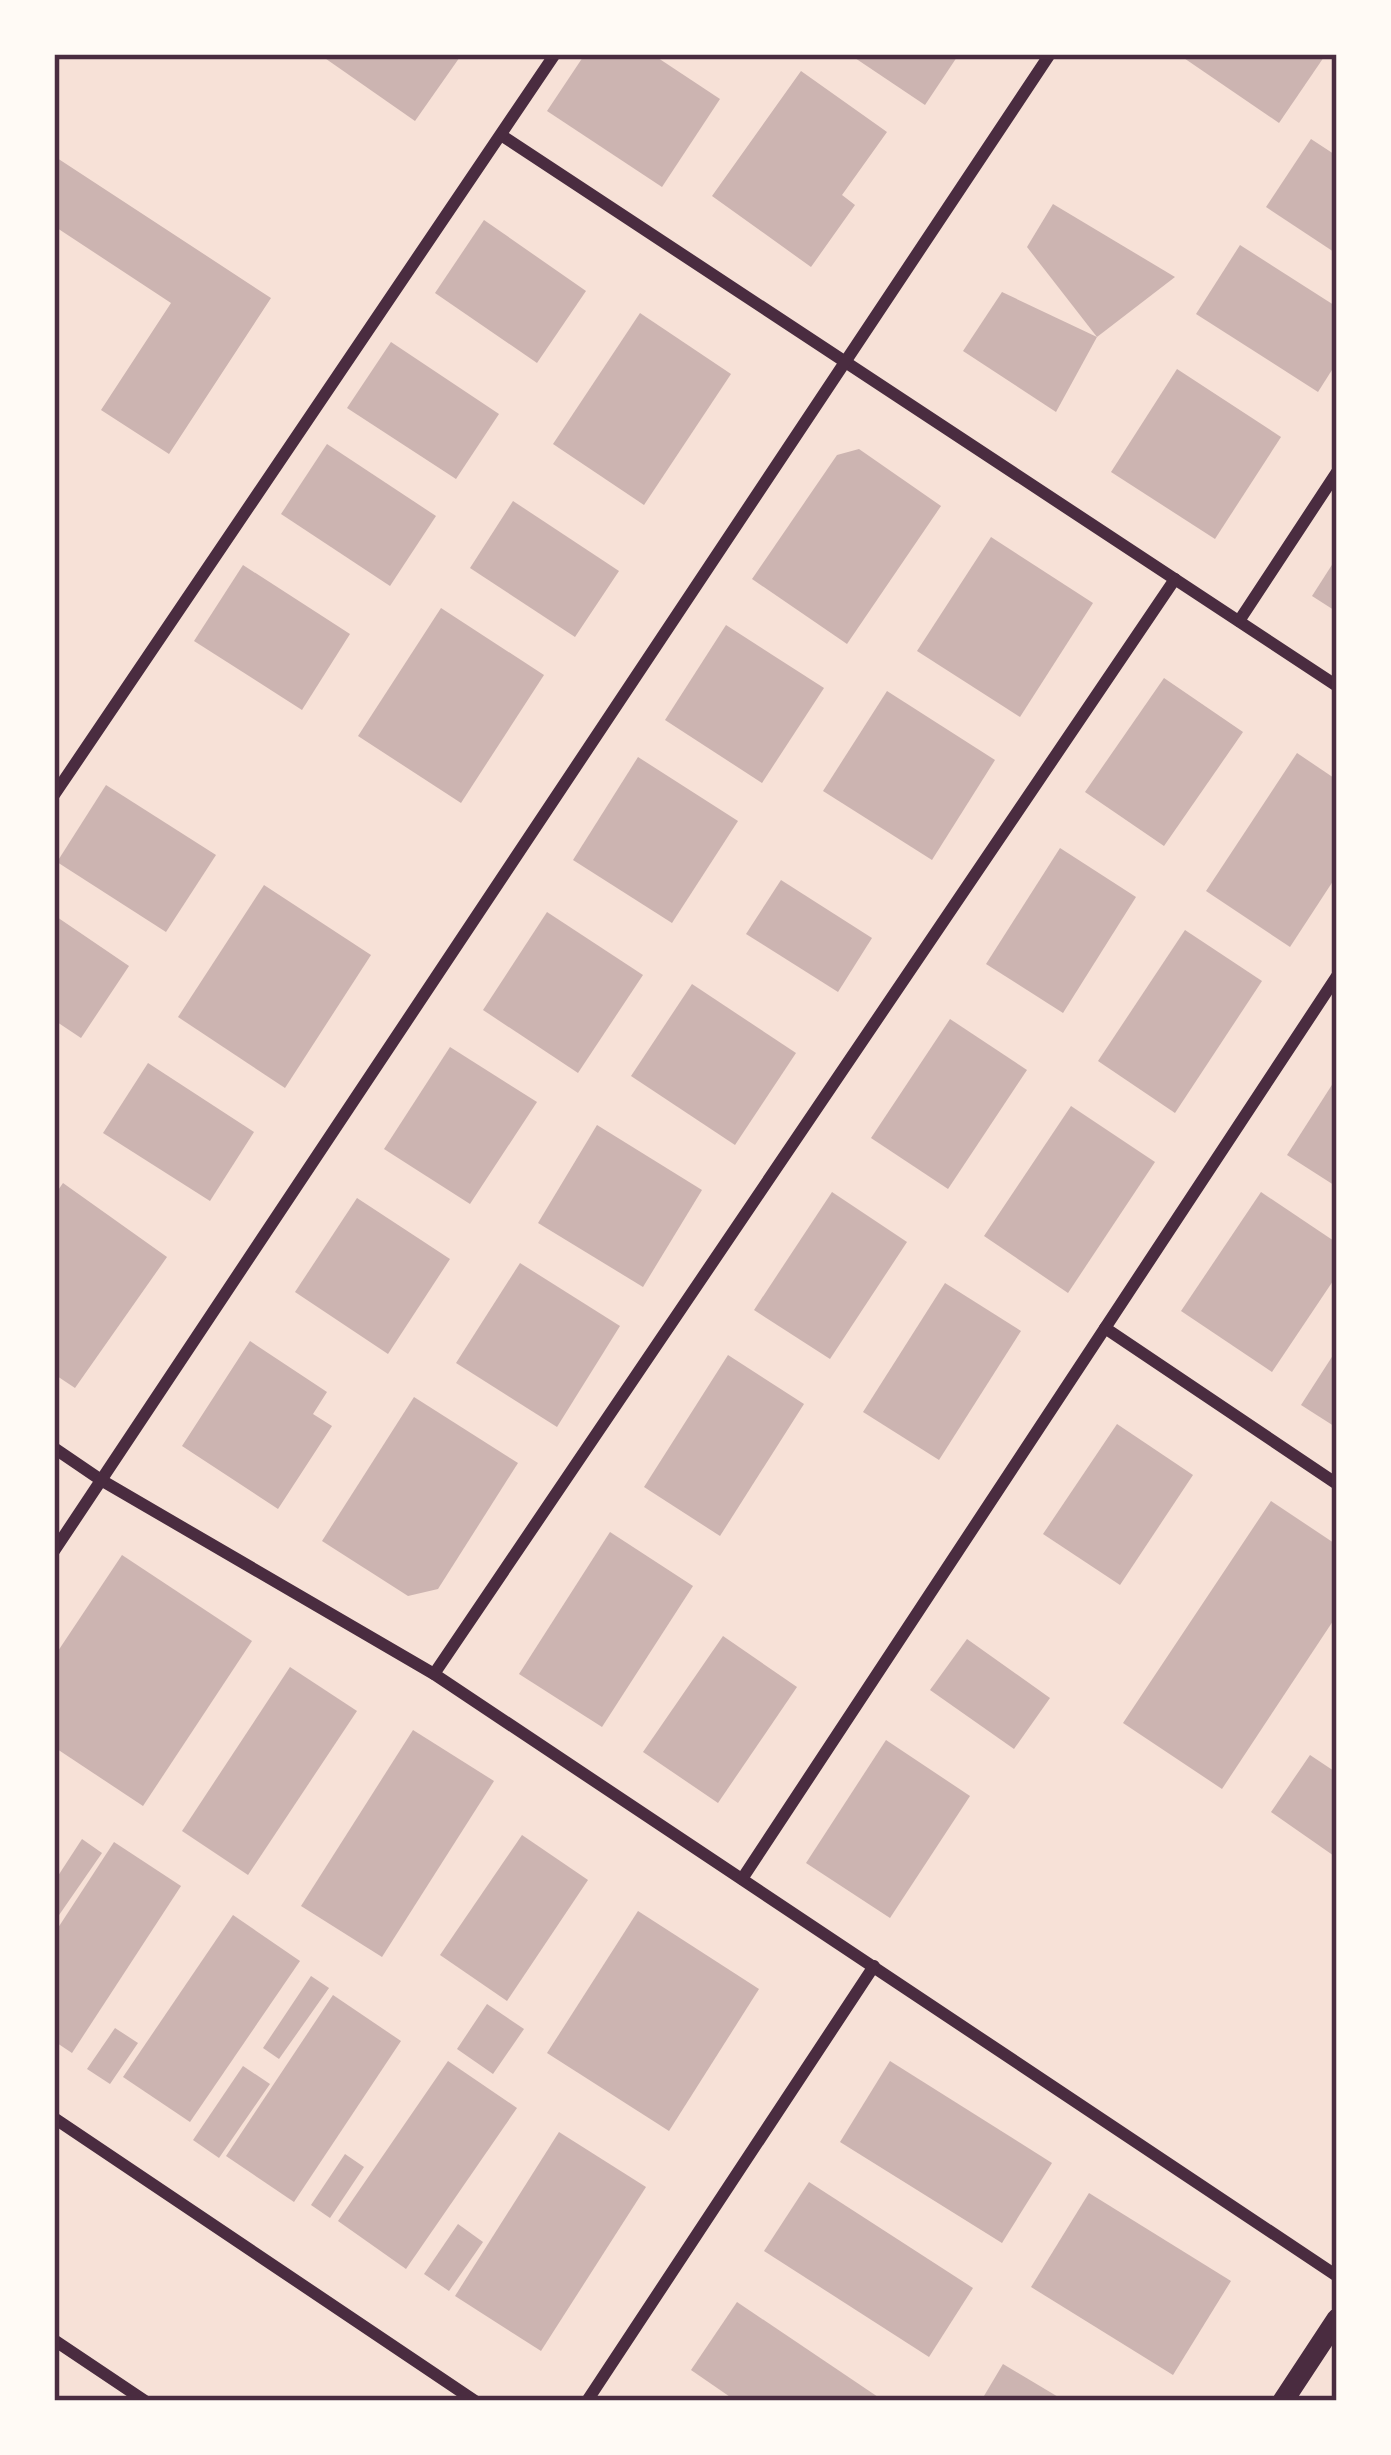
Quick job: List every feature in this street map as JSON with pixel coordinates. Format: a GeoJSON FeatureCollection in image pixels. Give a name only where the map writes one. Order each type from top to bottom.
{"type":"FeatureCollection","features":[{"type":"Feature","properties":{"kind":"street"},"geometry":{"type":"LineString","coordinates":[[54,795],[555,54]]}},
{"type":"Feature","properties":{"kind":"street"},"geometry":{"type":"LineString","coordinates":[[54,1552],[1050,54]]}},
{"type":"Feature","properties":{"kind":"street"},"geometry":{"type":"LineString","coordinates":[[501,135],[1337,686]]}},
{"type":"Feature","properties":{"kind":"street"},"geometry":{"type":"LineString","coordinates":[[1239,621],[1337,472]]}},
{"type":"Feature","properties":{"kind":"street"},"geometry":{"type":"LineString","coordinates":[[434,1674],[1175,579]]}},
{"type":"Feature","properties":{"kind":"street"},"geometry":{"type":"LineString","coordinates":[[742,1879],[1337,976]]}},
{"type":"Feature","properties":{"kind":"street"},"geometry":{"type":"LineString","coordinates":[[1105,1328],[1337,1484]]}},
{"type":"Feature","properties":{"kind":"street"},"geometry":{"type":"LineString","coordinates":[[54,1448],[434,1674],[1337,2276]]}},
{"type":"Feature","properties":{"kind":"street"},"geometry":{"type":"LineString","coordinates":[[587,2401],[874,1966]]}},
{"type":"Feature","properties":{"kind":"street"},"geometry":{"type":"LineString","coordinates":[[54,2118],[475,2401]]}},
{"type":"Feature","properties":{"kind":"street"},"geometry":{"type":"LineString","coordinates":[[1283,2401],[1337,2319]]}},
{"type":"Feature","properties":{"kind":"street"},"geometry":{"type":"LineString","coordinates":[[54,2341],[145,2401]]}},
{"type":"Feature","properties":{"kind":"building"},"geometry":{"type":"Polygon","coordinates":[[[319,54],[462,54],[415,121],[319,54]]]}},
{"type":"Feature","properties":{"kind":"building"},"geometry":{"type":"Polygon","coordinates":[[[585,54],[652,54],[720,99],[662,187],[547,111],[585,54]]]}},
{"type":"Feature","properties":{"kind":"building"},"geometry":{"type":"Polygon","coordinates":[[[849,54],[959,54],[925,105],[849,54]]]}},
{"type":"Feature","properties":{"kind":"building"},"geometry":{"type":"Polygon","coordinates":[[[1178,54],[1321,54],[1324,57],[1279,123],[1178,54]]]}},
{"type":"Feature","properties":{"kind":"building"},"geometry":{"type":"Polygon","coordinates":[[[801,71],[887,132],[842,195],[855,205],[811,267],[712,196],[801,71]]]}},
{"type":"Feature","properties":{"kind":"building"},"geometry":{"type":"Polygon","coordinates":[[[1311,139],[1337,156],[1337,254],[1266,207],[1311,139]]]}},
{"type":"Feature","properties":{"kind":"building"},"geometry":{"type":"Polygon","coordinates":[[[54,156],[271,298],[169,454],[101,410],[171,303],[54,226],[54,156]]]}},
{"type":"Feature","properties":{"kind":"building"},"geometry":{"type":"Polygon","coordinates":[[[1053,204],[1175,277],[1097,337],[1027,247],[1053,204]]]}},
{"type":"Feature","properties":{"kind":"building"},"geometry":{"type":"Polygon","coordinates":[[[484,220],[586,291],[537,363],[435,293],[484,220]]]}},
{"type":"Feature","properties":{"kind":"building"},"geometry":{"type":"Polygon","coordinates":[[[1240,245],[1337,307],[1337,362],[1318,392],[1196,314],[1240,245]]]}},
{"type":"Feature","properties":{"kind":"building"},"geometry":{"type":"Polygon","coordinates":[[[1002,292],[1097,337],[1056,412],[963,351],[1002,292]]]}},
{"type":"Feature","properties":{"kind":"building"},"geometry":{"type":"Polygon","coordinates":[[[640,313],[731,374],[644,505],[553,444],[640,313]]]}},
{"type":"Feature","properties":{"kind":"building"},"geometry":{"type":"Polygon","coordinates":[[[391,342],[499,414],[456,479],[347,408],[391,342]]]}},
{"type":"Feature","properties":{"kind":"building"},"geometry":{"type":"Polygon","coordinates":[[[1177,369],[1281,437],[1215,539],[1111,472],[1177,369]]]}},
{"type":"Feature","properties":{"kind":"building"},"geometry":{"type":"Polygon","coordinates":[[[327,444],[436,516],[390,586],[281,514],[327,444]]]}},
{"type":"Feature","properties":{"kind":"building"},"geometry":{"type":"Polygon","coordinates":[[[859,449],[941,506],[847,644],[752,579],[837,455],[859,449]]]}},
{"type":"Feature","properties":{"kind":"building"},"geometry":{"type":"Polygon","coordinates":[[[513,501],[619,571],[575,637],[470,568],[513,501]]]}},
{"type":"Feature","properties":{"kind":"building"},"geometry":{"type":"Polygon","coordinates":[[[991,537],[1093,603],[1020,717],[917,651],[991,537]]]}},
{"type":"Feature","properties":{"kind":"building"},"geometry":{"type":"Polygon","coordinates":[[[1337,557],[1337,612],[1312,596],[1337,557]]]}},
{"type":"Feature","properties":{"kind":"building"},"geometry":{"type":"Polygon","coordinates":[[[243,565],[350,634],[302,710],[194,641],[243,565]]]}},
{"type":"Feature","properties":{"kind":"building"},"geometry":{"type":"Polygon","coordinates":[[[441,608],[544,675],[461,803],[358,736],[441,608]]]}},
{"type":"Feature","properties":{"kind":"building"},"geometry":{"type":"Polygon","coordinates":[[[726,625],[824,688],[762,783],[665,720],[726,625]]]}},
{"type":"Feature","properties":{"kind":"building"},"geometry":{"type":"Polygon","coordinates":[[[1164,678],[1243,732],[1164,846],[1085,792],[1164,678]]]}},
{"type":"Feature","properties":{"kind":"building"},"geometry":{"type":"Polygon","coordinates":[[[887,691],[995,760],[932,860],[823,791],[887,691]]]}},
{"type":"Feature","properties":{"kind":"building"},"geometry":{"type":"Polygon","coordinates":[[[1297,753],[1337,780],[1337,875],[1290,947],[1206,891],[1297,753]]]}},
{"type":"Feature","properties":{"kind":"building"},"geometry":{"type":"Polygon","coordinates":[[[638,757],[738,821],[672,923],[573,860],[638,757]]]}},
{"type":"Feature","properties":{"kind":"building"},"geometry":{"type":"Polygon","coordinates":[[[106,785],[216,855],[166,932],[57,862],[106,785]]]}},
{"type":"Feature","properties":{"kind":"building"},"geometry":{"type":"Polygon","coordinates":[[[1060,848],[1136,897],[1063,1013],[986,964],[1060,848]]]}},
{"type":"Feature","properties":{"kind":"building"},"geometry":{"type":"Polygon","coordinates":[[[781,880],[872,938],[838,992],[746,934],[781,880]]]}},
{"type":"Feature","properties":{"kind":"building"},"geometry":{"type":"Polygon","coordinates":[[[264,885],[371,955],[285,1088],[178,1017],[264,885]]]}},
{"type":"Feature","properties":{"kind":"building"},"geometry":{"type":"Polygon","coordinates":[[[547,912],[643,975],[578,1073],[483,1010],[547,912]]]}},
{"type":"Feature","properties":{"kind":"building"},"geometry":{"type":"Polygon","coordinates":[[[54,915],[129,966],[81,1038],[54,1020],[54,915]]]}},
{"type":"Feature","properties":{"kind":"building"},"geometry":{"type":"Polygon","coordinates":[[[1185,930],[1262,981],[1175,1113],[1098,1061],[1185,930]]]}},
{"type":"Feature","properties":{"kind":"building"},"geometry":{"type":"Polygon","coordinates":[[[692,984],[796,1053],[735,1145],[631,1076],[692,984]]]}},
{"type":"Feature","properties":{"kind":"building"},"geometry":{"type":"Polygon","coordinates":[[[950,1019],[1027,1070],[948,1189],[871,1138],[950,1019]]]}},
{"type":"Feature","properties":{"kind":"building"},"geometry":{"type":"Polygon","coordinates":[[[450,1047],[537,1102],[470,1204],[384,1149],[450,1047]]]}},
{"type":"Feature","properties":{"kind":"building"},"geometry":{"type":"Polygon","coordinates":[[[148,1063],[254,1132],[210,1201],[103,1133],[148,1063]]]}},
{"type":"Feature","properties":{"kind":"building"},"geometry":{"type":"Polygon","coordinates":[[[1337,1077],[1337,1187],[1287,1155],[1337,1077]]]}},
{"type":"Feature","properties":{"kind":"building"},"geometry":{"type":"Polygon","coordinates":[[[1071,1106],[1155,1162],[1068,1293],[984,1236],[1071,1106]]]}},
{"type":"Feature","properties":{"kind":"building"},"geometry":{"type":"Polygon","coordinates":[[[597,1125],[702,1190],[643,1287],[538,1223],[597,1125]]]}},
{"type":"Feature","properties":{"kind":"building"},"geometry":{"type":"Polygon","coordinates":[[[63,1183],[167,1257],[75,1388],[54,1374],[54,1196],[63,1183]]]}},
{"type":"Feature","properties":{"kind":"building"},"geometry":{"type":"Polygon","coordinates":[[[832,1192],[907,1242],[830,1359],[754,1310],[832,1192]]]}},
{"type":"Feature","properties":{"kind":"building"},"geometry":{"type":"Polygon","coordinates":[[[1261,1192],[1337,1243],[1337,1275],[1272,1372],[1181,1311],[1261,1192]]]}},
{"type":"Feature","properties":{"kind":"building"},"geometry":{"type":"Polygon","coordinates":[[[357,1198],[450,1259],[388,1354],[295,1292],[357,1198]]]}},
{"type":"Feature","properties":{"kind":"building"},"geometry":{"type":"Polygon","coordinates":[[[520,1263],[620,1326],[557,1427],[456,1363],[520,1263]]]}},
{"type":"Feature","properties":{"kind":"building"},"geometry":{"type":"Polygon","coordinates":[[[945,1283],[1021,1331],[939,1460],[863,1412],[945,1283]]]}},
{"type":"Feature","properties":{"kind":"building"},"geometry":{"type":"Polygon","coordinates":[[[250,1341],[327,1392],[313,1414],[332,1426],[278,1509],[182,1446],[250,1341]]]}},
{"type":"Feature","properties":{"kind":"building"},"geometry":{"type":"Polygon","coordinates":[[[1337,1349],[1337,1428],[1301,1405],[1337,1349]]]}},
{"type":"Feature","properties":{"kind":"building"},"geometry":{"type":"Polygon","coordinates":[[[728,1355],[804,1404],[720,1536],[644,1487],[728,1355]]]}},
{"type":"Feature","properties":{"kind":"building"},"geometry":{"type":"Polygon","coordinates":[[[414,1397],[518,1463],[438,1589],[408,1596],[322,1541],[414,1397]]]}},
{"type":"Feature","properties":{"kind":"building"},"geometry":{"type":"Polygon","coordinates":[[[1117,1424],[1193,1475],[1120,1585],[1043,1534],[1117,1424]]]}},
{"type":"Feature","properties":{"kind":"building"},"geometry":{"type":"Polygon","coordinates":[[[1271,1501],[1337,1545],[1337,1615],[1222,1789],[1123,1723],[1271,1501]]]}},
{"type":"Feature","properties":{"kind":"building"},"geometry":{"type":"Polygon","coordinates":[[[610,1532],[693,1586],[602,1727],[519,1674],[610,1532]]]}},
{"type":"Feature","properties":{"kind":"building"},"geometry":{"type":"Polygon","coordinates":[[[122,1555],[252,1641],[143,1806],[54,1747],[54,1657],[122,1555]]]}},
{"type":"Feature","properties":{"kind":"building"},"geometry":{"type":"Polygon","coordinates":[[[723,1636],[797,1687],[718,1803],[643,1752],[723,1636]]]}},
{"type":"Feature","properties":{"kind":"building"},"geometry":{"type":"Polygon","coordinates":[[[967,1639],[1050,1698],[1014,1749],[930,1690],[967,1639]]]}},
{"type":"Feature","properties":{"kind":"building"},"geometry":{"type":"Polygon","coordinates":[[[290,1667],[357,1711],[248,1875],[182,1831],[290,1667]]]}},
{"type":"Feature","properties":{"kind":"building"},"geometry":{"type":"Polygon","coordinates":[[[413,1730],[494,1781],[382,1957],[301,1906],[413,1730]]]}},
{"type":"Feature","properties":{"kind":"building"},"geometry":{"type":"Polygon","coordinates":[[[886,1740],[970,1796],[890,1918],[806,1863],[886,1740]]]}},
{"type":"Feature","properties":{"kind":"building"},"geometry":{"type":"Polygon","coordinates":[[[1310,1755],[1337,1773],[1337,1858],[1271,1812],[1310,1755]]]}},
{"type":"Feature","properties":{"kind":"building"},"geometry":{"type":"Polygon","coordinates":[[[522,1835],[588,1880],[507,2001],[440,1955],[522,1835]]]}},
{"type":"Feature","properties":{"kind":"building"},"geometry":{"type":"Polygon","coordinates":[[[82,1839],[102,1853],[57,1918],[54,1882],[82,1839]]]}},
{"type":"Feature","properties":{"kind":"building"},"geometry":{"type":"Polygon","coordinates":[[[114,1842],[181,1886],[72,2053],[54,2041],[54,1934],[114,1842]]]}},
{"type":"Feature","properties":{"kind":"building"},"geometry":{"type":"Polygon","coordinates":[[[638,1911],[759,1989],[669,2131],[547,2053],[638,1911]]]}},
{"type":"Feature","properties":{"kind":"building"},"geometry":{"type":"Polygon","coordinates":[[[233,1915],[300,1961],[190,2122],[123,2077],[233,1915]]]}},
{"type":"Feature","properties":{"kind":"building"},"geometry":{"type":"Polygon","coordinates":[[[311,1976],[329,1988],[279,2059],[263,2048],[311,1976]]]}},
{"type":"Feature","properties":{"kind":"building"},"geometry":{"type":"Polygon","coordinates":[[[333,1995],[401,2041],[294,2202],[226,2156],[333,1995]]]}},
{"type":"Feature","properties":{"kind":"building"},"geometry":{"type":"Polygon","coordinates":[[[487,2004],[524,2029],[493,2074],[457,2049],[487,2004]]]}},
{"type":"Feature","properties":{"kind":"building"},"geometry":{"type":"Polygon","coordinates":[[[115,2028],[138,2043],[110,2084],[87,2069],[115,2028]]]}},
{"type":"Feature","properties":{"kind":"building"},"geometry":{"type":"Polygon","coordinates":[[[448,2061],[517,2108],[406,2269],[338,2221],[448,2061]]]}},
{"type":"Feature","properties":{"kind":"building"},"geometry":{"type":"Polygon","coordinates":[[[890,2061],[1052,2163],[1002,2243],[840,2142],[890,2061]]]}},
{"type":"Feature","properties":{"kind":"building"},"geometry":{"type":"Polygon","coordinates":[[[243,2066],[270,2084],[219,2158],[193,2140],[243,2066]]]}},
{"type":"Feature","properties":{"kind":"building"},"geometry":{"type":"Polygon","coordinates":[[[559,2132],[646,2187],[541,2351],[455,2296],[559,2132]]]}},
{"type":"Feature","properties":{"kind":"building"},"geometry":{"type":"Polygon","coordinates":[[[345,2154],[364,2167],[330,2218],[311,2205],[345,2154]]]}},
{"type":"Feature","properties":{"kind":"building"},"geometry":{"type":"Polygon","coordinates":[[[809,2182],[973,2288],[929,2357],[764,2251],[809,2182]]]}},
{"type":"Feature","properties":{"kind":"building"},"geometry":{"type":"Polygon","coordinates":[[[1089,2193],[1231,2281],[1173,2375],[1031,2287],[1089,2193]]]}},
{"type":"Feature","properties":{"kind":"building"},"geometry":{"type":"Polygon","coordinates":[[[458,2224],[483,2242],[449,2291],[424,2274],[458,2224]]]}},
{"type":"Feature","properties":{"kind":"building"},"geometry":{"type":"Polygon","coordinates":[[[737,2302],[884,2401],[736,2401],[691,2370],[737,2302]]]}},
{"type":"Feature","properties":{"kind":"building"},"geometry":{"type":"Polygon","coordinates":[[[1003,2364],[1065,2401],[981,2401],[1003,2364]]]}}]}
